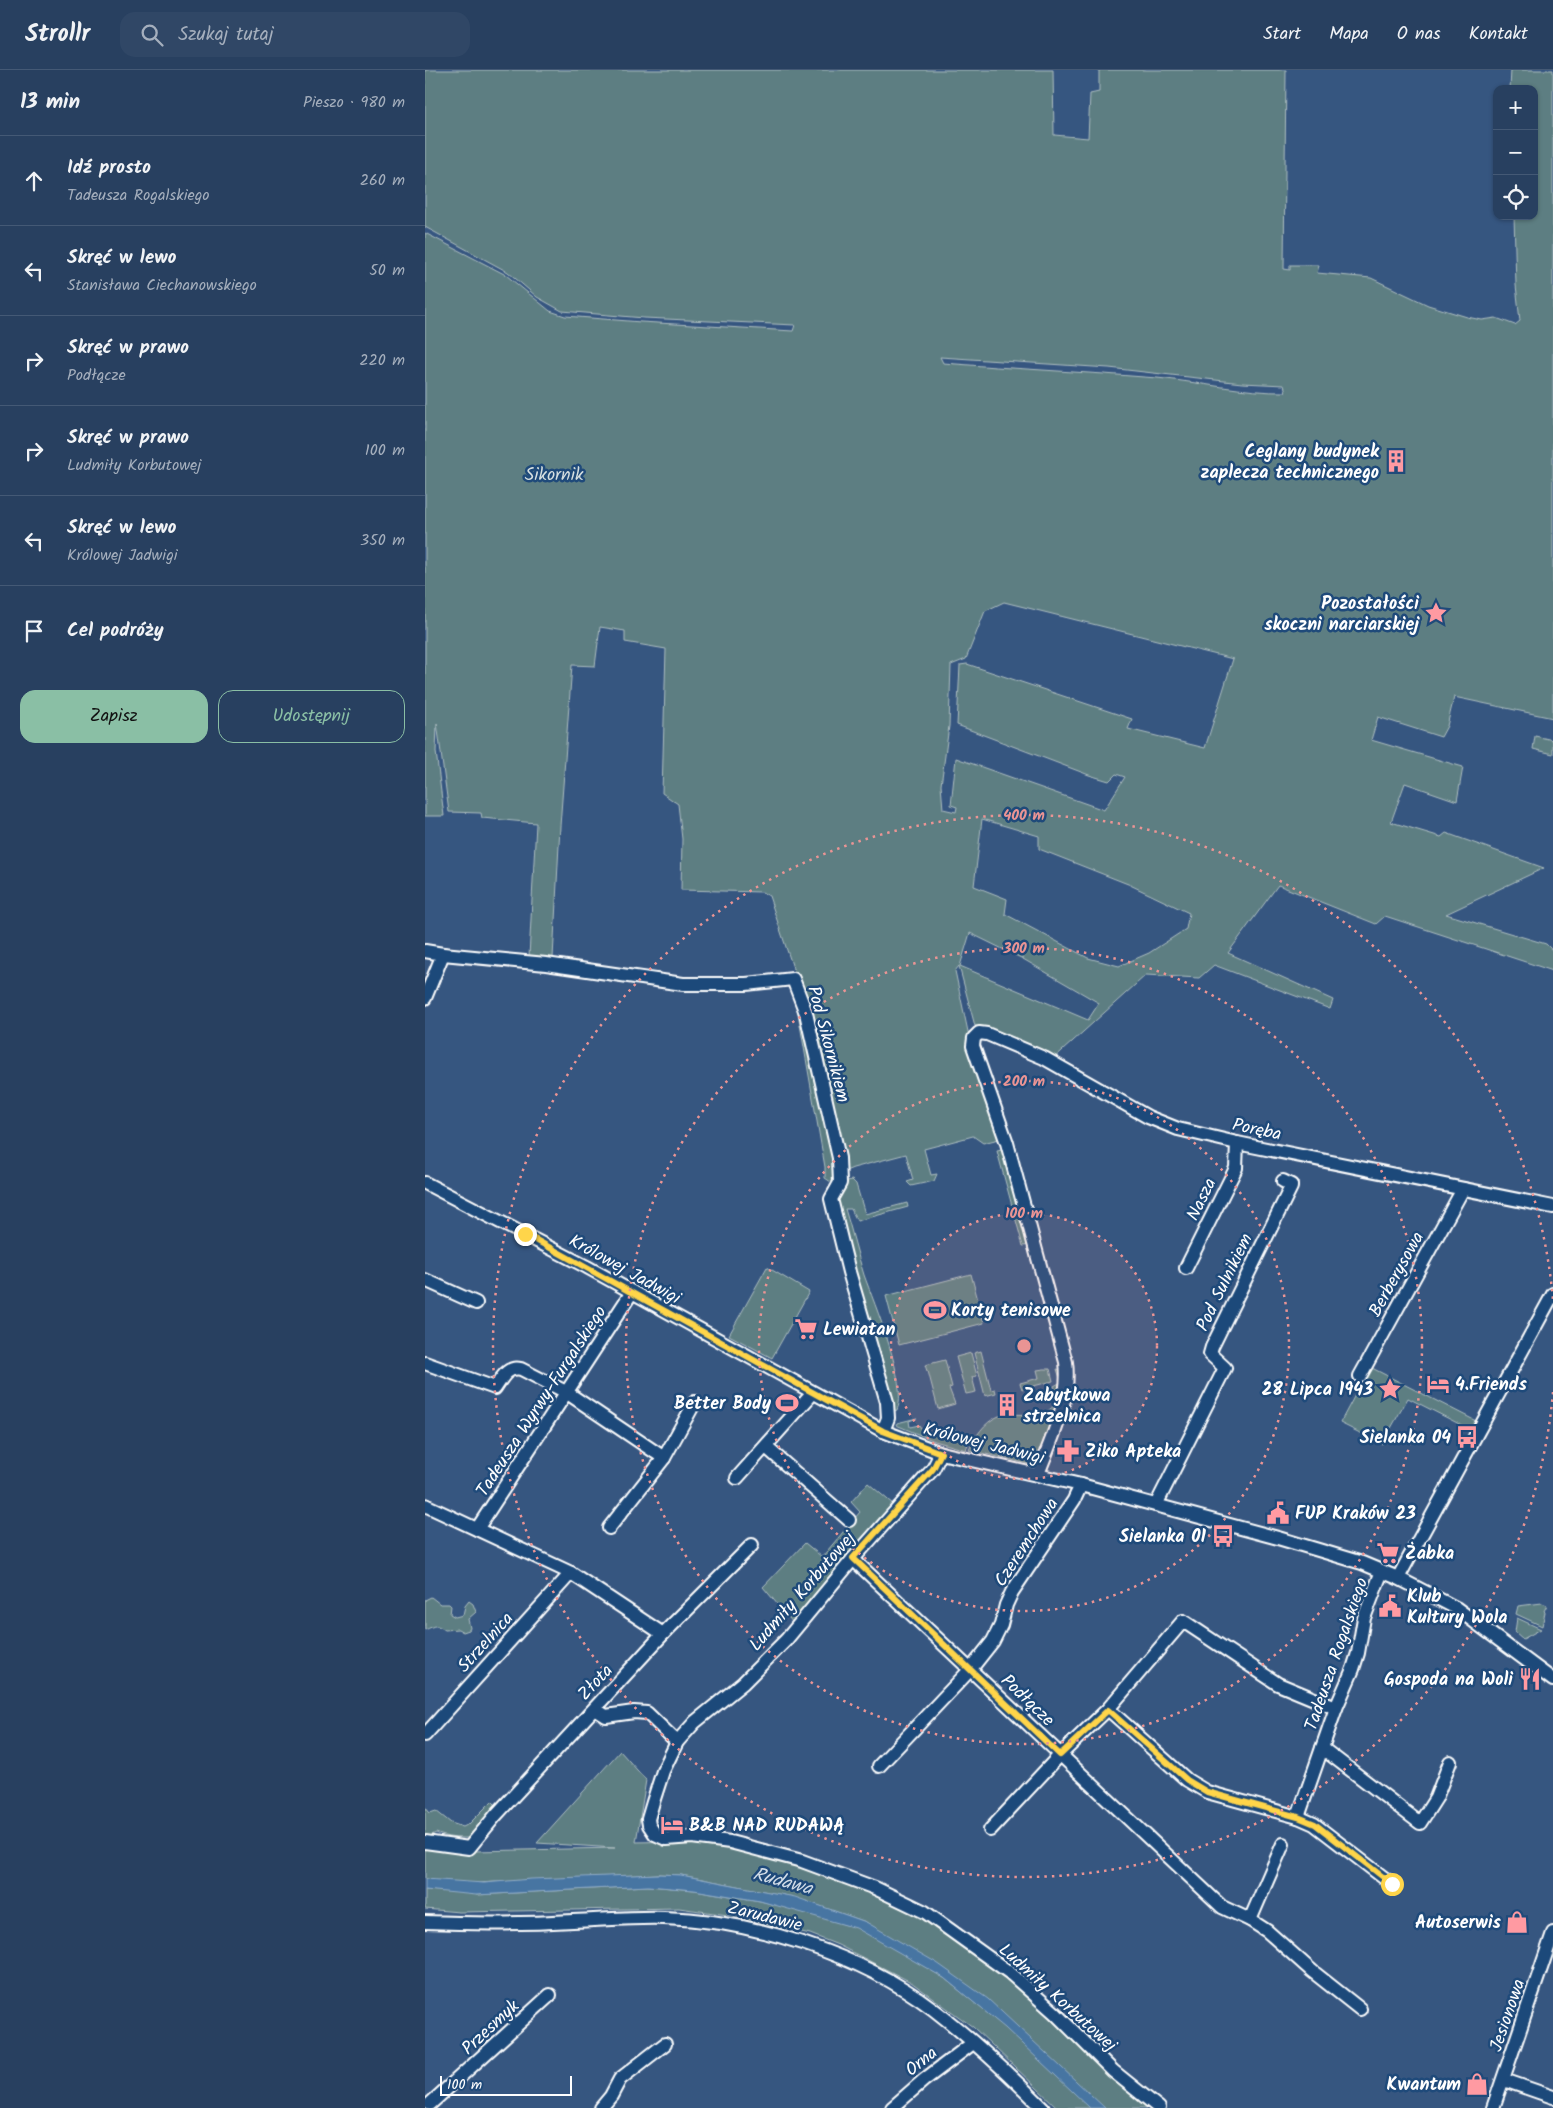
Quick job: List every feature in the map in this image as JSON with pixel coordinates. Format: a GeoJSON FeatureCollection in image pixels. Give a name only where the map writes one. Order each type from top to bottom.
{"type":"FeatureCollection","features":[{"type":"Feature","properties":{"kind":"street","name":"Pod Sikornikiem"},"geometry":{"type":"LineString","coordinates":[[425,951],[546,964],[683,984],[746,984],[793,979],[806,1013],[839,1158],[840,1183],[831,1199],[849,1272],[887,1402],[888,1418],[883,1431]]}},
{"type":"Feature","properties":{"kind":"street"},"geometry":{"type":"LineString","coordinates":[[425,998],[443,954]]}},
{"type":"Feature","properties":{"kind":"street","name":"Poręba"},"geometry":{"type":"LineString","coordinates":[[1038,1474],[1064,1399],[1068,1375],[1007,1143],[973,1046],[974,1038],[979,1034],[987,1034],[1044,1058],[1149,1117],[1171,1126],[1237,1143],[1553,1207]]}},
{"type":"Feature","properties":{"kind":"street","name":"Nasza"},"geometry":{"type":"LineString","coordinates":[[1187,1268],[1236,1168],[1237,1143]]}},
{"type":"Feature","properties":{"kind":"street","name":"Pod Sulnikiem"},"geometry":{"type":"LineString","coordinates":[[1156,1505],[1225,1368],[1210,1354],[1212,1347],[1291,1187],[1291,1185],[1283,1181]]}},
{"type":"Feature","properties":{"kind":"street","name":"Królowej Jadwigi"},"geometry":{"type":"LineString","coordinates":[[425,1183],[633,1292],[883,1431],[941,1453],[1038,1474],[1156,1505],[1309,1547],[1382,1571],[1456,1608],[1553,1680]]}},
{"type":"Feature","properties":{"kind":"street","name":"Berberysowa"},"geometry":{"type":"LineString","coordinates":[[1360,1376],[1463,1189]]}},
{"type":"Feature","properties":{"kind":"street"},"geometry":{"type":"LineString","coordinates":[[425,1280],[476,1303]]}},
{"type":"Feature","properties":{"kind":"street","name":"Tadeusza Wyrwy-Furgalskiego"},"geometry":{"type":"LineString","coordinates":[[477,1529],[633,1292]]}},
{"type":"Feature","properties":{"kind":"street"},"geometry":{"type":"LineString","coordinates":[[1398,1578],[1553,1294]]}},
{"type":"Feature","properties":{"kind":"street"},"geometry":{"type":"LineString","coordinates":[[425,1363],[495,1388],[507,1371],[518,1368],[566,1392],[664,1458]]}},
{"type":"Feature","properties":{"kind":"street"},"geometry":{"type":"LineString","coordinates":[[737,1478],[813,1392]]}},
{"type":"Feature","properties":{"kind":"street"},"geometry":{"type":"LineString","coordinates":[[609,1528],[664,1458],[695,1402]]}},
{"type":"Feature","properties":{"kind":"street"},"geometry":{"type":"LineString","coordinates":[[766,1447],[849,1520]]}},
{"type":"Feature","properties":{"kind":"street","name":"Ludmiły Korbutowej"},"geometry":{"type":"LineString","coordinates":[[941,1453],[933,1469],[853,1558],[786,1640],[743,1683],[695,1722],[677,1742],[663,1771],[648,1819],[651,1830],[655,1834],[666,1838],[692,1837],[730,1842],[802,1861],[875,1888],[925,1912],[1010,1973],[1055,2013],[1113,2071],[1159,2108]]}},
{"type":"Feature","properties":{"kind":"street","name":"Czeremchowa"},"geometry":{"type":"LineString","coordinates":[[879,1766],[970,1670],[993,1641],[1001,1625],[1006,1605],[1012,1592],[1074,1500],[1081,1485]]}},
{"type":"Feature","properties":{"kind":"street"},"geometry":{"type":"LineString","coordinates":[[425,1504],[571,1574],[663,1634]]}},
{"type":"Feature","properties":{"kind":"street","name":"Złota"},"geometry":{"type":"LineString","coordinates":[[425,1842],[469,1848],[496,1814],[663,1634],[751,1545]]}},
{"type":"Feature","properties":{"kind":"street","name":"Podłącze"},"geometry":{"type":"LineString","coordinates":[[853,1558],[1222,1907],[1250,1920],[1267,1931],[1312,1971],[1360,2009]]}},
{"type":"Feature","properties":{"kind":"street","name":"Tadeusza Rogalskiego"},"geometry":{"type":"LineString","coordinates":[[1298,1817],[1336,1708],[1353,1669],[1358,1653],[1364,1618],[1382,1571]]}},
{"type":"Feature","properties":{"kind":"street","name":"Strzelnica"},"geometry":{"type":"LineString","coordinates":[[425,1735],[571,1574]]}},
{"type":"Feature","properties":{"kind":"street"},"geometry":{"type":"LineString","coordinates":[[990,1830],[1060,1755],[1108,1710],[1183,1621],[1278,1684],[1336,1708]]}},
{"type":"Feature","properties":{"kind":"street"},"geometry":{"type":"LineString","coordinates":[[595,1708],[606,1716],[634,1712],[647,1713],[677,1742]]}},
{"type":"Feature","properties":{"kind":"street"},"geometry":{"type":"LineString","coordinates":[[1108,1710],[1187,1780],[1207,1792],[1298,1817],[1315,1824],[1392,1884]]}},
{"type":"Feature","properties":{"kind":"street","name":"Tadeusza Rogalskiego"},"geometry":{"type":"LineString","coordinates":[[1322,1748],[1420,1823],[1436,1798],[1450,1762]]}},
{"type":"Feature","properties":{"kind":"street"},"geometry":{"type":"LineString","coordinates":[[1250,1920],[1283,1844]]}},
{"type":"Feature","properties":{"kind":"street","name":"Zarudawie"},"geometry":{"type":"LineString","coordinates":[[425,1922],[567,1922],[664,1918],[729,1924],[796,1941],[858,1965],[918,1999],[973,2043],[1043,2108]]}},
{"type":"Feature","properties":{"kind":"street","name":"Jesionowa"},"geometry":{"type":"LineString","coordinates":[[1493,2108],[1553,1936]]}},
{"type":"Feature","properties":{"kind":"street","name":"Przesmyk"},"geometry":{"type":"LineString","coordinates":[[429,2102],[550,1995]]}},
{"type":"Feature","properties":{"kind":"street","name":"Orna"},"geometry":{"type":"LineString","coordinates":[[892,2108],[924,2080],[973,2043]]}},
{"type":"Feature","properties":{"kind":"street"},"geometry":{"type":"LineString","coordinates":[[601,2108],[611,2096],[620,2079],[665,2044]]}},
{"type":"Feature","properties":{"kind":"street"},"geometry":{"type":"LineString","coordinates":[[1504,2080],[1553,2098]]}},
{"type":"Feature","properties":{"kind":"green space","name":"Sikornik"},"geometry":{"type":"Polygon","coordinates":[[[425,70],[1053,70],[1054,135],[1088,138],[1090,94],[1099,92],[1099,70],[1286,70],[1284,269],[1290,270],[1290,265],[1319,265],[1317,273],[1371,278],[1428,305],[1467,317],[1482,320],[1496,318],[1515,325],[1520,321],[1516,285],[1514,220],[1538,220],[1538,85],[1510,85],[1511,70],[1553,70],[1553,718],[1454,697],[1447,726],[1441,737],[1378,717],[1371,740],[1463,767],[1457,801],[1405,783],[1391,822],[1441,837],[1446,833],[1544,868],[1446,914],[1546,944],[1553,951],[1553,971],[1385,916],[1376,924],[1278,885],[1228,953],[1333,1000],[1330,1009],[1214,965],[1199,978],[1146,975],[1052,1060],[975,1026],[959,966],[955,971],[970,1041],[999,1139],[983,1143],[973,1136],[924,1149],[931,1175],[937,1174],[934,1181],[911,1186],[907,1182],[913,1180],[906,1154],[853,1168],[836,1175],[831,1182],[825,1178],[825,1167],[795,996],[800,989],[769,896],[762,892],[681,890],[682,839],[678,804],[662,793],[666,649],[625,642],[625,631],[600,627],[595,666],[572,665],[560,826],[553,958],[529,957],[536,823],[482,818],[481,813],[449,812],[437,723],[436,752],[444,816],[425,816],[425,233],[506,275],[550,311],[565,316],[793,331],[795,325],[644,318],[562,311],[537,297],[508,272],[425,227],[425,70]],[[940,357],[943,363],[1157,378],[1238,389],[1286,392],[1284,385],[1242,383],[1109,368],[940,357]],[[1004,602],[985,611],[966,659],[951,665],[949,726],[941,785],[943,809],[956,812],[957,807],[951,805],[956,758],[1104,810],[1125,777],[1116,774],[1109,781],[1089,775],[957,725],[960,665],[967,664],[1132,719],[1128,729],[1205,748],[1233,659],[1004,602]],[[982,819],[974,886],[1007,899],[1005,914],[1088,958],[1119,966],[1149,953],[1186,929],[1189,913],[1128,884],[1039,849],[1039,836],[982,819]],[[970,933],[960,966],[1088,1020],[1099,1003],[1023,959],[970,933]]]}},
{"type":"Feature","properties":{"kind":"green space"},"geometry":{"type":"Polygon","coordinates":[[[1535,736],[1553,740],[1553,754],[1533,749],[1535,736]]]}},
{"type":"Feature","properties":{"kind":"green space"},"geometry":{"type":"Polygon","coordinates":[[[1002,1150],[1009,1155],[1032,1245],[1023,1246],[997,1151],[1002,1150]]]}},
{"type":"Feature","properties":{"kind":"green space"},"geometry":{"type":"Polygon","coordinates":[[[852,1180],[856,1184],[865,1214],[907,1203],[908,1207],[857,1221],[851,1209],[845,1209],[864,1275],[889,1344],[894,1364],[899,1398],[897,1410],[892,1412],[834,1200],[843,1182],[852,1180]]]}},
{"type":"Feature","properties":{"kind":"green space"},"geometry":{"type":"Polygon","coordinates":[[[767,1267],[809,1292],[772,1358],[729,1335],[767,1267]]]}},
{"type":"Feature","properties":{"kind":"green space","name":"Korty tenisowe"},"geometry":{"type":"Polygon","coordinates":[[[971,1274],[984,1323],[899,1345],[886,1296],[971,1274]]]}},
{"type":"Feature","properties":{"kind":"green space"},"geometry":{"type":"Polygon","coordinates":[[[981,1351],[991,1390],[995,1389],[996,1393],[985,1396],[974,1353],[981,1351]]]}},
{"type":"Feature","properties":{"kind":"green space"},"geometry":{"type":"Polygon","coordinates":[[[971,1353],[977,1376],[972,1377],[976,1392],[966,1394],[956,1357],[971,1353]]]}},
{"type":"Feature","properties":{"kind":"green space"},"geometry":{"type":"Polygon","coordinates":[[[945,1360],[952,1387],[949,1388],[955,1404],[938,1409],[925,1365],[945,1360]]]}},
{"type":"Feature","properties":{"kind":"green space"},"geometry":{"type":"Polygon","coordinates":[[[1370,1367],[1476,1421],[1471,1430],[1408,1398],[1382,1444],[1340,1423],[1370,1367]]]}},
{"type":"Feature","properties":{"kind":"green space"},"geometry":{"type":"Polygon","coordinates":[[[1050,1369],[1053,1381],[1022,1389],[1020,1383],[1039,1378],[1037,1370],[1050,1369]]]}},
{"type":"Feature","properties":{"kind":"green space"},"geometry":{"type":"Polygon","coordinates":[[[1057,1369],[1061,1370],[1062,1404],[1043,1446],[1039,1449],[1035,1463],[1032,1465],[969,1450],[981,1430],[999,1416],[1048,1411],[1054,1405],[1057,1397],[1054,1386],[1061,1382],[1057,1369]]]}},
{"type":"Feature","properties":{"kind":"green space"},"geometry":{"type":"Polygon","coordinates":[[[917,1418],[909,1421],[910,1427],[919,1425],[925,1434],[950,1429],[971,1434],[966,1450],[935,1441],[896,1425],[897,1423],[917,1418]]]}},
{"type":"Feature","properties":{"kind":"green space"},"geometry":{"type":"Polygon","coordinates":[[[868,1483],[894,1505],[794,1624],[763,1587],[805,1543],[822,1557],[860,1512],[851,1502],[868,1483]]]}},
{"type":"Feature","properties":{"kind":"green space"},"geometry":{"type":"Polygon","coordinates":[[[431,1597],[440,1604],[449,1604],[451,1606],[450,1614],[455,1617],[463,1615],[465,1606],[469,1601],[473,1604],[476,1612],[468,1619],[469,1630],[463,1632],[458,1629],[445,1630],[436,1626],[425,1630],[425,1600],[431,1597]]]}},
{"type":"Feature","properties":{"kind":"green space"},"geometry":{"type":"Polygon","coordinates":[[[1542,1603],[1547,1605],[1544,1611],[1542,1626],[1516,1614],[1518,1606],[1542,1603]]]}},
{"type":"Feature","properties":{"kind":"green space"},"geometry":{"type":"Polygon","coordinates":[[[1517,1618],[1541,1629],[1523,1639],[1515,1632],[1517,1618]]]}},
{"type":"Feature","properties":{"kind":"green space"},"geometry":{"type":"Polygon","coordinates":[[[620,1751],[646,1780],[636,1842],[691,1841],[768,1855],[911,1905],[987,1959],[1154,2108],[1058,2108],[973,2027],[911,1982],[838,1945],[810,1934],[735,1916],[679,1908],[459,1912],[425,1909],[425,1890],[441,1891],[434,1880],[425,1879],[425,1844],[475,1851],[615,1848],[537,1843],[620,1751]],[[658,1874],[476,1883],[476,1895],[648,1886],[694,1890],[760,1901],[788,1908],[794,1897],[681,1875],[658,1874]],[[808,1902],[803,1912],[850,1926],[852,1923],[944,1978],[997,2021],[998,2011],[866,1922],[808,1902]]]}},
{"type":"Feature","properties":{"kind":"green space"},"geometry":{"type":"Polygon","coordinates":[[[492,1801],[498,1807],[468,1838],[448,1837],[436,1833],[425,1838],[425,1807],[430,1813],[436,1811],[451,1823],[463,1827],[469,1824],[492,1801]]]}},
{"type":"Feature","properties":{"kind":"water"},"geometry":{"type":"Polygon","coordinates":[[[658,1874],[681,1875],[795,1897],[866,1922],[937,1963],[988,1999],[1105,2108],[1090,2108],[1005,2028],[944,1978],[856,1928],[760,1901],[694,1890],[648,1886],[476,1895],[425,1890],[425,1879],[484,1883],[531,1879],[658,1874]]]}},
{"type":"Feature","properties":{"kind":"place","name":"Ceglany budynek zaplecza technicznego"},"geometry":{"type":"Point","coordinates":[1396,461]}},
{"type":"Feature","properties":{"kind":"place","name":"Pozostałości skoczni narciarskiej"},"geometry":{"type":"Point","coordinates":[1436,613]}},
{"type":"Feature","properties":{"kind":"place","name":"Korty tenisowe"},"geometry":{"type":"Point","coordinates":[935,1310]}},
{"type":"Feature","properties":{"kind":"place","name":"Lewiatan"},"geometry":{"type":"Point","coordinates":[806,1329]}},
{"type":"Feature","properties":{"kind":"place","name":"4.Friends"},"geometry":{"type":"Point","coordinates":[1438,1384]}},
{"type":"Feature","properties":{"kind":"place","name":"28 Lipca 1943"},"geometry":{"type":"Point","coordinates":[1390,1389]}},
{"type":"Feature","properties":{"kind":"place","name":"Better Body"},"geometry":{"type":"Point","coordinates":[787,1403]}},
{"type":"Feature","properties":{"kind":"place","name":"Zabytkowa strzelnica"},"geometry":{"type":"Point","coordinates":[1007,1405]}},
{"type":"Feature","properties":{"kind":"place","name":"Sielanka 04"},"geometry":{"type":"Point","coordinates":[1467,1437]}},
{"type":"Feature","properties":{"kind":"place","name":"Ziko Apteka"},"geometry":{"type":"Point","coordinates":[1068,1451]}},
{"type":"Feature","properties":{"kind":"place","name":"FUP Kraków 23"},"geometry":{"type":"Point","coordinates":[1278,1513]}},
{"type":"Feature","properties":{"kind":"place","name":"Sielanka 01"},"geometry":{"type":"Point","coordinates":[1223,1536]}},
{"type":"Feature","properties":{"kind":"place","name":"Żabka"},"geometry":{"type":"Point","coordinates":[1388,1553]}},
{"type":"Feature","properties":{"kind":"place","name":"Klub Kultury Wola"},"geometry":{"type":"Point","coordinates":[1390,1606]}},
{"type":"Feature","properties":{"kind":"place","name":"Gospoda na Woli"},"geometry":{"type":"Point","coordinates":[1530,1679]}},
{"type":"Feature","properties":{"kind":"place","name":"B&B NAD RUDAWĄ"},"geometry":{"type":"Point","coordinates":[672,1825]}},
{"type":"Feature","properties":{"kind":"place","name":"Autoserwis"},"geometry":{"type":"Point","coordinates":[1517,1922]}},
{"type":"Feature","properties":{"kind":"place","name":"Kwantum"},"geometry":{"type":"Point","coordinates":[1477,2084]}},
{"type":"Feature","properties":{"kind":"route"},"geometry":{"type":"LineString","coordinates":[[525,1234],[883,1431],[941,1453],[933,1469],[853,1558],[1060,1755],[1108,1710],[1187,1780],[1207,1792],[1298,1817],[1315,1824],[1392,1884]]}},
{"type":"Feature","properties":{"kind":"water label","name":"Rudawa"},"geometry":{"type":"Point","coordinates":[783,1880]}}]}
